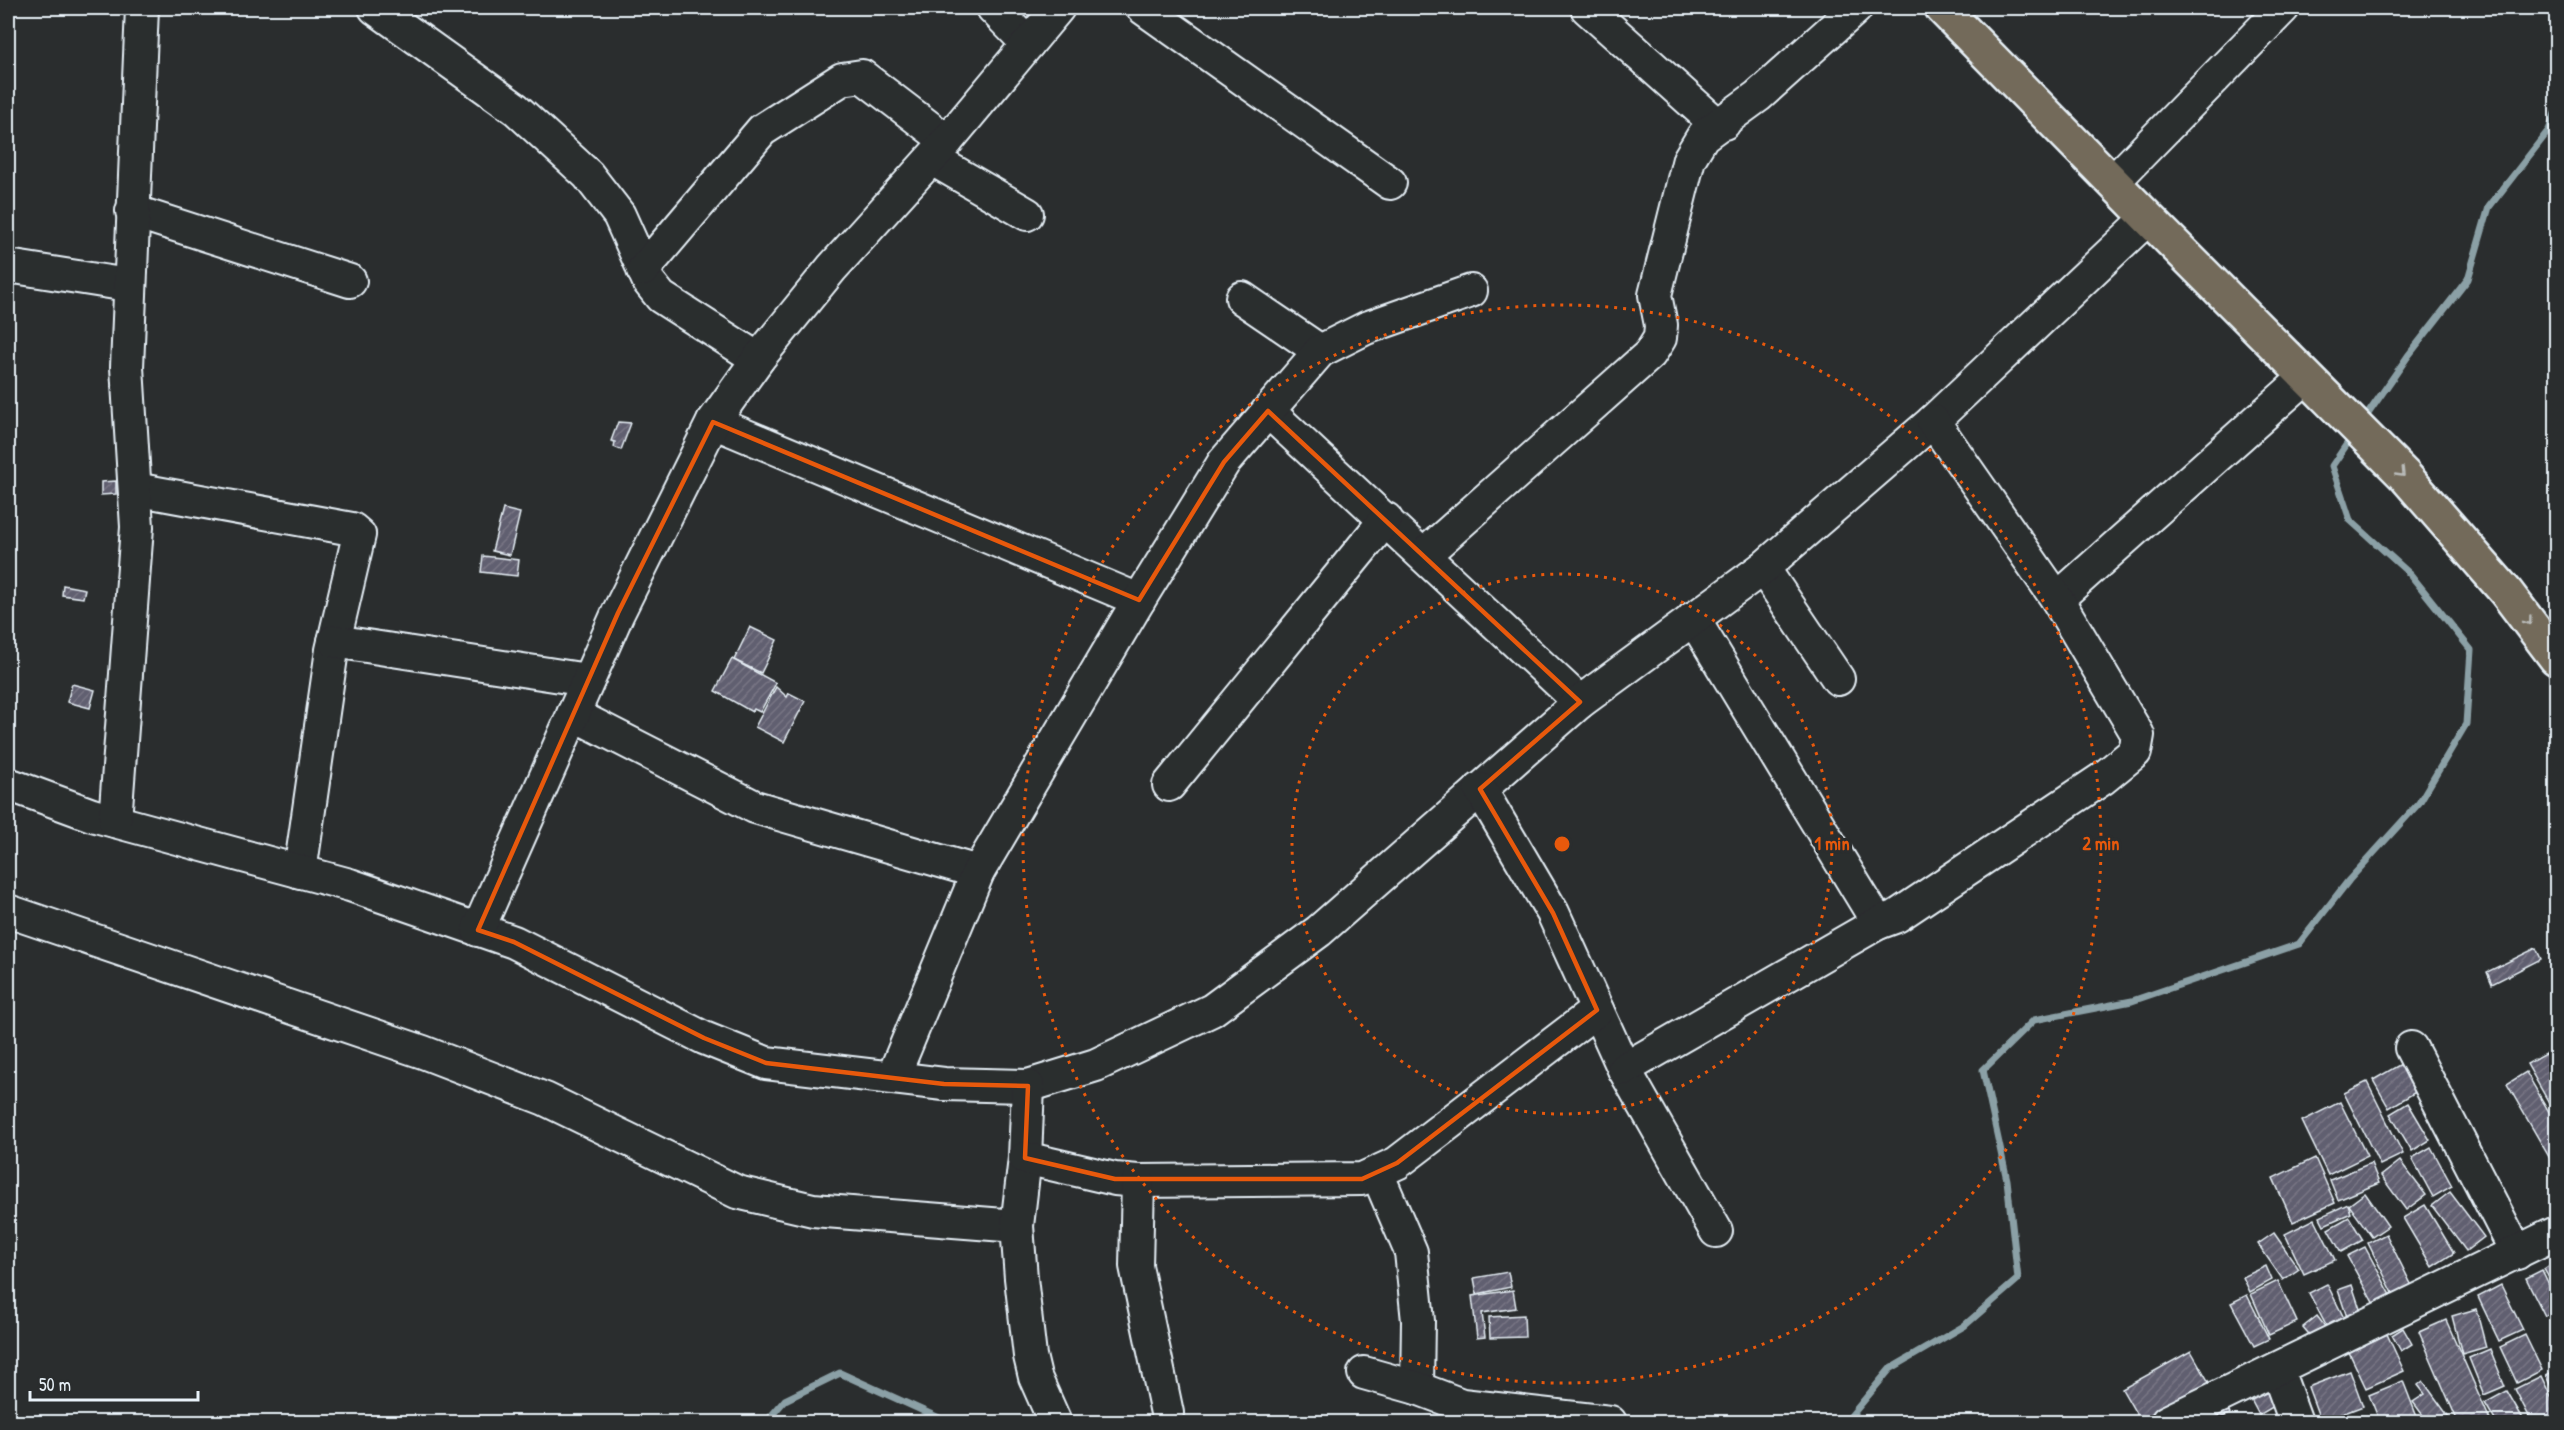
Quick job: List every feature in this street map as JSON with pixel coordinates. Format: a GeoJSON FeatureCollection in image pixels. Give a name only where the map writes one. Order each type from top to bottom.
{"type":"FeatureCollection","features":[{"type":"Feature","properties":{"kind":"main road"},"geometry":{"type":"LineString","coordinates":[[1942,8],[2148,219],[2405,476],[2506,592],[2556,658]]}},
{"type":"Feature","properties":{"kind":"street"},"geometry":{"type":"LineString","coordinates":[[115,821],[137,527],[127,367],[128,285],[141,8]]}},
{"type":"Feature","properties":{"kind":"street"},"geometry":{"type":"LineString","coordinates":[[375,8],[516,109],[588,175],[619,215],[643,270],[661,297],[758,359]]}},
{"type":"Feature","properties":{"kind":"street"},"geometry":{"type":"LineString","coordinates":[[993,8],[1028,44]]}},
{"type":"Feature","properties":{"kind":"street"},"geometry":{"type":"LineString","coordinates":[[478,930],[587,680],[713,422],[758,359],[832,268],[940,150],[1058,8]]}},
{"type":"Feature","properties":{"kind":"street"},"geometry":{"type":"LineString","coordinates":[[1143,8],[1390,183]]}},
{"type":"Feature","properties":{"kind":"street"},"geometry":{"type":"LineString","coordinates":[[1587,8],[1712,120],[1724,123]]}},
{"type":"Feature","properties":{"kind":"street"},"geometry":{"type":"LineString","coordinates":[[1425,554],[1650,354],[1660,338],[1661,325],[1655,295],[1689,159],[1703,136],[1724,123],[1856,8]]}},
{"type":"Feature","properties":{"kind":"street"},"geometry":{"type":"LineString","coordinates":[[2113,182],[2280,9]]}},
{"type":"Feature","properties":{"kind":"street"},"geometry":{"type":"LineString","coordinates":[[643,270],[762,130],[842,79],[862,76],[940,150],[1027,214]]}},
{"type":"Feature","properties":{"kind":"street"},"geometry":{"type":"LineString","coordinates":[[132,211],[350,281]]}},
{"type":"Feature","properties":{"kind":"street"},"geometry":{"type":"LineString","coordinates":[[8,784],[115,821],[350,885],[514,942],[704,1038],[766,1063],[944,1083],[1028,1086],[1096,1065],[1212,1010],[1319,931],[1580,702],[1762,568],[1933,420],[2148,219]]}},
{"type":"Feature","properties":{"kind":"street"},"geometry":{"type":"LineString","coordinates":[[8,266],[128,285]]}},
{"type":"Feature","properties":{"kind":"street"},"geometry":{"type":"LineString","coordinates":[[893,1077],[978,872],[1139,600],[1224,462],[1320,351],[1366,328],[1471,291]]}},
{"type":"Feature","properties":{"kind":"street"},"geometry":{"type":"LineString","coordinates":[[1242,298],[1320,351]]}},
{"type":"Feature","properties":{"kind":"street"},"geometry":{"type":"LineString","coordinates":[[2057,599],[2155,515],[2306,377]]}},
{"type":"Feature","properties":{"kind":"street"},"geometry":{"type":"LineString","coordinates":[[1268,411],[1425,554],[1580,702]]}},
{"type":"Feature","properties":{"kind":"street"},"geometry":{"type":"LineString","coordinates":[[1624,1069],[1878,924],[1897,916],[2102,779],[2135,752],[2138,735],[2057,599],[1933,420]]}},
{"type":"Feature","properties":{"kind":"street"},"geometry":{"type":"LineString","coordinates":[[713,422],[1139,600]]}},
{"type":"Feature","properties":{"kind":"street"},"geometry":{"type":"LineString","coordinates":[[135,489],[352,529],[359,535],[360,540],[334,641],[300,872]]}},
{"type":"Feature","properties":{"kind":"street"},"geometry":{"type":"LineString","coordinates":[[1169,785],[1386,519]]}},
{"type":"Feature","properties":{"kind":"street"},"geometry":{"type":"LineString","coordinates":[[1762,568],[1838,679]]}},
{"type":"Feature","properties":{"kind":"street"},"geometry":{"type":"LineString","coordinates":[[1693,618],[1878,924]]}},
{"type":"Feature","properties":{"kind":"street"},"geometry":{"type":"LineString","coordinates":[[334,641],[587,680]]}},
{"type":"Feature","properties":{"kind":"street"},"geometry":{"type":"LineString","coordinates":[[573,714],[755,807],[978,872]]}},
{"type":"Feature","properties":{"kind":"street"},"geometry":{"type":"LineString","coordinates":[[1480,789],[1552,913],[1624,1069],[1716,1231]]}},
{"type":"Feature","properties":{"kind":"street"},"geometry":{"type":"LineString","coordinates":[[8,911],[423,1052],[545,1099],[737,1192],[813,1210],[1017,1226]]}},
{"type":"Feature","properties":{"kind":"street"},"geometry":{"type":"LineString","coordinates":[[1025,1158],[1115,1179],[1138,1181],[1362,1179],[1397,1163],[1596,1010]]}},
{"type":"Feature","properties":{"kind":"street"},"geometry":{"type":"LineString","coordinates":[[2411,1048],[2517,1253]]}},
{"type":"Feature","properties":{"kind":"street"},"geometry":{"type":"LineString","coordinates":[[1028,1086],[1025,1158],[1017,1226],[1030,1356],[1035,1377],[1055,1422]]}},
{"type":"Feature","properties":{"kind":"street"},"geometry":{"type":"LineString","coordinates":[[1377,1173],[1411,1252],[1418,1321],[1417,1388]]}},
{"type":"Feature","properties":{"kind":"street"},"geometry":{"type":"LineString","coordinates":[[1138,1181],[1136,1266],[1167,1413]]}},
{"type":"Feature","properties":{"kind":"street"},"geometry":{"type":"LineString","coordinates":[[2167,1422],[2556,1233]]}},
{"type":"Feature","properties":{"kind":"street"},"geometry":{"type":"LineString","coordinates":[[2277,1370],[2296,1422]]}},
{"type":"Feature","properties":{"kind":"street"},"geometry":{"type":"LineString","coordinates":[[1364,1373],[1417,1388],[1462,1405],[1610,1422]]}},
{"type":"Feature","properties":{"kind":"highlighted area"},"geometry":{"type":"Polygon","coordinates":[[[1268,411],[1580,702],[1480,789],[1553,913],[1597,1010],[1397,1163],[1362,1179],[1115,1179],[1025,1158],[1028,1086],[944,1084],[766,1063],[704,1038],[514,942],[478,930],[618,613],[713,422],[1139,600],[1224,462],[1268,411]]]}},
{"type":"Feature","properties":{"kind":"building"},"geometry":{"type":"Polygon","coordinates":[[[618,422],[631,423],[621,450],[614,447],[615,442],[611,441],[618,422]]]}},
{"type":"Feature","properties":{"kind":"building"},"geometry":{"type":"Polygon","coordinates":[[[116,481],[116,494],[101,495],[101,482],[116,481]]]}},
{"type":"Feature","properties":{"kind":"building"},"geometry":{"type":"Polygon","coordinates":[[[503,509],[520,513],[510,555],[492,551],[503,509]]]}},
{"type":"Feature","properties":{"kind":"building"},"geometry":{"type":"Polygon","coordinates":[[[483,556],[519,560],[517,576],[481,572],[483,556]]]}},
{"type":"Feature","properties":{"kind":"building"},"geometry":{"type":"Polygon","coordinates":[[[63,585],[85,589],[83,598],[62,595],[63,585]]]}},
{"type":"Feature","properties":{"kind":"building"},"geometry":{"type":"Polygon","coordinates":[[[750,627],[777,640],[761,673],[734,660],[750,627]]]}},
{"type":"Feature","properties":{"kind":"building"},"geometry":{"type":"Polygon","coordinates":[[[732,659],[776,683],[760,712],[754,709],[752,712],[715,691],[732,659]]]}},
{"type":"Feature","properties":{"kind":"building"},"geometry":{"type":"Polygon","coordinates":[[[72,684],[95,690],[90,708],[67,702],[72,684]]]}},
{"type":"Feature","properties":{"kind":"building"},"geometry":{"type":"Polygon","coordinates":[[[776,687],[787,697],[789,693],[805,701],[784,742],[755,727],[776,687]]]}},
{"type":"Feature","properties":{"kind":"building"},"geometry":{"type":"Polygon","coordinates":[[[2536,948],[2541,959],[2492,984],[2487,972],[2536,948]]]}},
{"type":"Feature","properties":{"kind":"building"},"geometry":{"type":"Polygon","coordinates":[[[2556,1048],[2556,1115],[2527,1064],[2556,1048]]]}},
{"type":"Feature","properties":{"kind":"building"},"geometry":{"type":"Polygon","coordinates":[[[2408,1060],[2424,1087],[2389,1108],[2373,1080],[2408,1060]]]}},
{"type":"Feature","properties":{"kind":"building"},"geometry":{"type":"Polygon","coordinates":[[[2526,1072],[2556,1124],[2556,1169],[2507,1084],[2526,1072]]]}},
{"type":"Feature","properties":{"kind":"building"},"geometry":{"type":"Polygon","coordinates":[[[2367,1082],[2403,1154],[2380,1165],[2344,1093],[2367,1082]]]}},
{"type":"Feature","properties":{"kind":"building"},"geometry":{"type":"Polygon","coordinates":[[[2340,1102],[2367,1156],[2328,1175],[2302,1121],[2340,1102]]]}},
{"type":"Feature","properties":{"kind":"building"},"geometry":{"type":"Polygon","coordinates":[[[2408,1103],[2430,1140],[2412,1151],[2390,1114],[2408,1103]]]}},
{"type":"Feature","properties":{"kind":"building"},"geometry":{"type":"Polygon","coordinates":[[[2431,1147],[2452,1186],[2433,1197],[2412,1158],[2431,1147]]]}},
{"type":"Feature","properties":{"kind":"building"},"geometry":{"type":"Polygon","coordinates":[[[2315,1158],[2335,1203],[2293,1222],[2273,1178],[2315,1158]]]}},
{"type":"Feature","properties":{"kind":"building"},"geometry":{"type":"Polygon","coordinates":[[[2400,1161],[2426,1195],[2406,1210],[2381,1176],[2400,1161]]]}},
{"type":"Feature","properties":{"kind":"building"},"geometry":{"type":"Polygon","coordinates":[[[2371,1163],[2379,1183],[2338,1200],[2330,1180],[2371,1163]]]}},
{"type":"Feature","properties":{"kind":"building"},"geometry":{"type":"Polygon","coordinates":[[[2450,1192],[2484,1237],[2466,1251],[2432,1206],[2450,1192]]]}},
{"type":"Feature","properties":{"kind":"building"},"geometry":{"type":"Polygon","coordinates":[[[2365,1193],[2388,1226],[2372,1237],[2349,1205],[2365,1193]]]}},
{"type":"Feature","properties":{"kind":"building"},"geometry":{"type":"Polygon","coordinates":[[[2348,1204],[2351,1213],[2324,1225],[2320,1217],[2348,1204]]]}},
{"type":"Feature","properties":{"kind":"building"},"geometry":{"type":"Polygon","coordinates":[[[2425,1205],[2454,1253],[2432,1267],[2403,1218],[2425,1205]]]}},
{"type":"Feature","properties":{"kind":"building"},"geometry":{"type":"Polygon","coordinates":[[[2349,1217],[2363,1240],[2341,1252],[2328,1229],[2349,1217]]]}},
{"type":"Feature","properties":{"kind":"building"},"geometry":{"type":"Polygon","coordinates":[[[2315,1219],[2335,1260],[2304,1274],[2285,1234],[2315,1219]]]}},
{"type":"Feature","properties":{"kind":"building"},"geometry":{"type":"Polygon","coordinates":[[[2274,1233],[2299,1269],[2283,1280],[2258,1244],[2274,1233]]]}},
{"type":"Feature","properties":{"kind":"building"},"geometry":{"type":"Polygon","coordinates":[[[2386,1234],[2412,1286],[2394,1295],[2368,1243],[2386,1234]]]}},
{"type":"Feature","properties":{"kind":"building"},"geometry":{"type":"Polygon","coordinates":[[[2365,1247],[2392,1297],[2375,1306],[2347,1256],[2365,1247]]]}},
{"type":"Feature","properties":{"kind":"building"},"geometry":{"type":"Polygon","coordinates":[[[2556,1261],[2556,1290],[2544,1269],[2556,1261]]]}},
{"type":"Feature","properties":{"kind":"building"},"geometry":{"type":"Polygon","coordinates":[[[2266,1266],[2272,1280],[2250,1292],[2243,1277],[2266,1266]]]}},
{"type":"Feature","properties":{"kind":"building"},"geometry":{"type":"Polygon","coordinates":[[[2542,1270],[2556,1299],[2556,1310],[2545,1316],[2526,1278],[2542,1270]]]}},
{"type":"Feature","properties":{"kind":"building"},"geometry":{"type":"Polygon","coordinates":[[[1508,1272],[1511,1287],[1477,1294],[1474,1278],[1508,1272]]]}},
{"type":"Feature","properties":{"kind":"building"},"geometry":{"type":"Polygon","coordinates":[[[2278,1281],[2297,1322],[2269,1335],[2251,1294],[2278,1281]]]}},
{"type":"Feature","properties":{"kind":"building"},"geometry":{"type":"Polygon","coordinates":[[[2327,1284],[2346,1322],[2329,1331],[2309,1293],[2327,1284]]]}},
{"type":"Feature","properties":{"kind":"building"},"geometry":{"type":"Polygon","coordinates":[[[2352,1285],[2362,1315],[2348,1320],[2338,1290],[2352,1285]]]}},
{"type":"Feature","properties":{"kind":"building"},"geometry":{"type":"Polygon","coordinates":[[[2501,1285],[2523,1330],[2499,1341],[2478,1297],[2501,1285]]]}},
{"type":"Feature","properties":{"kind":"building"},"geometry":{"type":"Polygon","coordinates":[[[1513,1290],[1516,1308],[1482,1313],[1485,1337],[1477,1338],[1472,1296],[1513,1290]]]}},
{"type":"Feature","properties":{"kind":"building"},"geometry":{"type":"Polygon","coordinates":[[[2247,1295],[2269,1339],[2254,1346],[2231,1303],[2247,1295]]]}},
{"type":"Feature","properties":{"kind":"building"},"geometry":{"type":"Polygon","coordinates":[[[2476,1309],[2486,1347],[2462,1354],[2452,1316],[2476,1309]]]}},
{"type":"Feature","properties":{"kind":"building"},"geometry":{"type":"Polygon","coordinates":[[[1524,1315],[1525,1337],[1490,1338],[1489,1317],[1524,1315]]]}},
{"type":"Feature","properties":{"kind":"building"},"geometry":{"type":"Polygon","coordinates":[[[2317,1316],[2327,1329],[2313,1339],[2303,1327],[2317,1316]]]}},
{"type":"Feature","properties":{"kind":"building"},"geometry":{"type":"Polygon","coordinates":[[[2446,1320],[2491,1422],[2458,1422],[2419,1332],[2446,1320]]]}},
{"type":"Feature","properties":{"kind":"building"},"geometry":{"type":"Polygon","coordinates":[[[2403,1328],[2412,1344],[2401,1351],[2392,1335],[2403,1328]]]}},
{"type":"Feature","properties":{"kind":"building"},"geometry":{"type":"Polygon","coordinates":[[[2387,1334],[2404,1371],[2366,1388],[2349,1352],[2387,1334]]]}},
{"type":"Feature","properties":{"kind":"building"},"geometry":{"type":"Polygon","coordinates":[[[2525,1335],[2542,1370],[2517,1383],[2500,1347],[2525,1335]]]}},
{"type":"Feature","properties":{"kind":"building"},"geometry":{"type":"Polygon","coordinates":[[[2490,1349],[2505,1386],[2484,1395],[2469,1358],[2490,1349]]]}},
{"type":"Feature","properties":{"kind":"building"},"geometry":{"type":"Polygon","coordinates":[[[2191,1351],[2211,1386],[2141,1422],[2122,1389],[2191,1351]]]}},
{"type":"Feature","properties":{"kind":"building"},"geometry":{"type":"Polygon","coordinates":[[[2350,1371],[2363,1406],[2321,1422],[2308,1387],[2350,1371]]]}},
{"type":"Feature","properties":{"kind":"building"},"geometry":{"type":"Polygon","coordinates":[[[2556,1371],[2556,1397],[2546,1376],[2556,1371]]]}},
{"type":"Feature","properties":{"kind":"building"},"geometry":{"type":"Polygon","coordinates":[[[2541,1376],[2556,1407],[2556,1415],[2542,1422],[2532,1422],[2515,1389],[2541,1376]]]}},
{"type":"Feature","properties":{"kind":"building"},"geometry":{"type":"Polygon","coordinates":[[[2272,1381],[2283,1401],[2259,1415],[2248,1394],[2272,1381]]]}},
{"type":"Feature","properties":{"kind":"building"},"geometry":{"type":"Polygon","coordinates":[[[2403,1381],[2419,1422],[2380,1422],[2369,1395],[2403,1381]]]}},
{"type":"Feature","properties":{"kind":"building"},"geometry":{"type":"Polygon","coordinates":[[[2423,1381],[2449,1417],[2442,1422],[2428,1422],[2413,1402],[2425,1394],[2418,1385],[2423,1381]]]}},
{"type":"Feature","properties":{"kind":"building"},"geometry":{"type":"Polygon","coordinates":[[[2507,1391],[2525,1422],[2496,1422],[2485,1403],[2507,1391]]]}},
{"type":"Feature","properties":{"kind":"building"},"geometry":{"type":"Polygon","coordinates":[[[2224,1401],[2230,1414],[2212,1421],[2207,1408],[2224,1401]]]}},
{"type":"Feature","properties":{"kind":"waterway"},"geometry":{"type":"LineString","coordinates":[[2363,421],[2408,356],[2468,279],[2489,207],[2549,130],[2556,111]]}},
{"type":"Feature","properties":{"kind":"waterway"},"geometry":{"type":"LineString","coordinates":[[1846,1422],[1890,1369],[1964,1326],[2018,1279],[2007,1180],[1983,1070],[2034,1020],[2132,1001],[2299,944],[2349,880],[2419,803],[2466,724],[2471,650],[2410,574],[2350,520],[2332,466],[2353,435]]}},
{"type":"Feature","properties":{"kind":"waterway"},"geometry":{"type":"LineString","coordinates":[[766,1422],[785,1400],[840,1373],[939,1418],[943,1422]]}}]}
